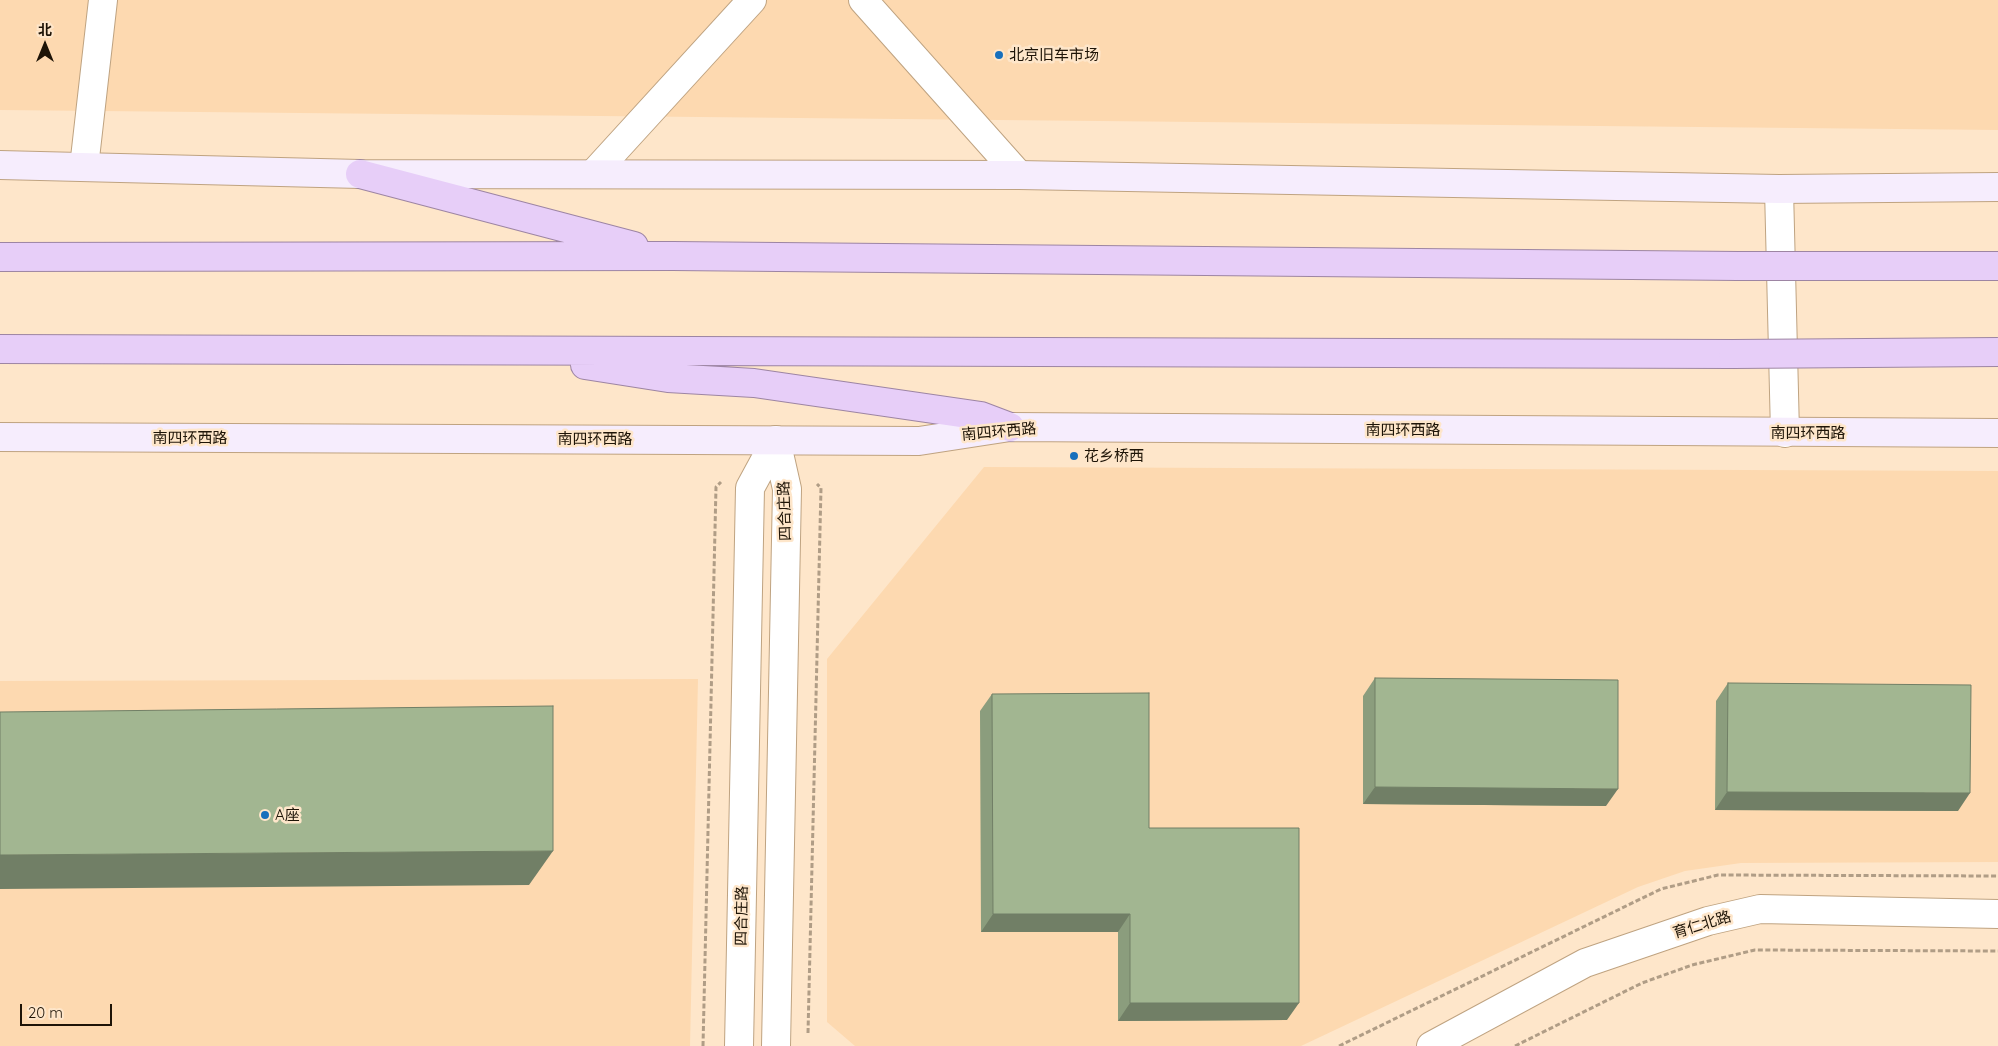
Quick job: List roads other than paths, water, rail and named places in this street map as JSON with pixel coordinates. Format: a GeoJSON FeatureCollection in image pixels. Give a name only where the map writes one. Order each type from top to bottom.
{"type":"FeatureCollection","features":[{"type":"Feature","properties":{"kind":"highway"},"geometry":{"type":"LineString","coordinates":[[360,174],[672,256]]}},
{"type":"Feature","properties":{"kind":"highway"},"geometry":{"type":"LineString","coordinates":[[0,258],[672,256],[1738,266],[1998,266]]}},
{"type":"Feature","properties":{"kind":"highway"},"geometry":{"type":"LineString","coordinates":[[0,349],[1733,354],[1998,352]]}},
{"type":"Feature","properties":{"kind":"highway"},"geometry":{"type":"LineString","coordinates":[[505,351],[668,378],[754,383],[981,416],[1010,427]]}},
{"type":"Feature","properties":{"kind":"main road"},"geometry":{"type":"LineString","coordinates":[[0,165],[360,174],[1019,175],[1779,189],[1998,187]]}},
{"type":"Feature","properties":{"kind":"main road","name":"南四环西路"},"geometry":{"type":"LineString","coordinates":[[0,437],[918,441],[1010,427],[1998,433]]}},
{"type":"Feature","properties":{"kind":"street"},"geometry":{"type":"LineString","coordinates":[[84,167],[103,0]]}},
{"type":"Feature","properties":{"kind":"street"},"geometry":{"type":"LineString","coordinates":[[593,174],[752,0]]}},
{"type":"Feature","properties":{"kind":"street"},"geometry":{"type":"LineString","coordinates":[[864,0],[1019,175]]}},
{"type":"Feature","properties":{"kind":"street"},"geometry":{"type":"LineString","coordinates":[[1779,189],[1784,433]]}},
{"type":"Feature","properties":{"kind":"street","name":"四合庄路"},"geometry":{"type":"LineString","coordinates":[[739,1046],[750,488],[776,440]]}},
{"type":"Feature","properties":{"kind":"street","name":"四合庄路"},"geometry":{"type":"LineString","coordinates":[[776,440],[787,489],[776,1046]]}},
{"type":"Feature","properties":{"kind":"street","name":"育仁北路"},"geometry":{"type":"LineString","coordinates":[[1431,1046],[1585,963],[1708,922],[1760,909],[1998,914]]}},
{"type":"Feature","properties":{"kind":"street","name":"育仁北路"},"geometry":{"type":"LineString","coordinates":[[1466,1046],[1593,977],[1688,946],[1766,924],[1786,922],[1998,925]]}},
{"type":"Feature","properties":{"kind":"place","name":"北京旧车市场"},"geometry":{"type":"Point","coordinates":[999,55]}},
{"type":"Feature","properties":{"kind":"place","name":"花乡桥西"},"geometry":{"type":"Point","coordinates":[1074,456]}},
{"type":"Feature","properties":{"kind":"place","name":"A座"},"geometry":{"type":"Point","coordinates":[265,815]}}]}
